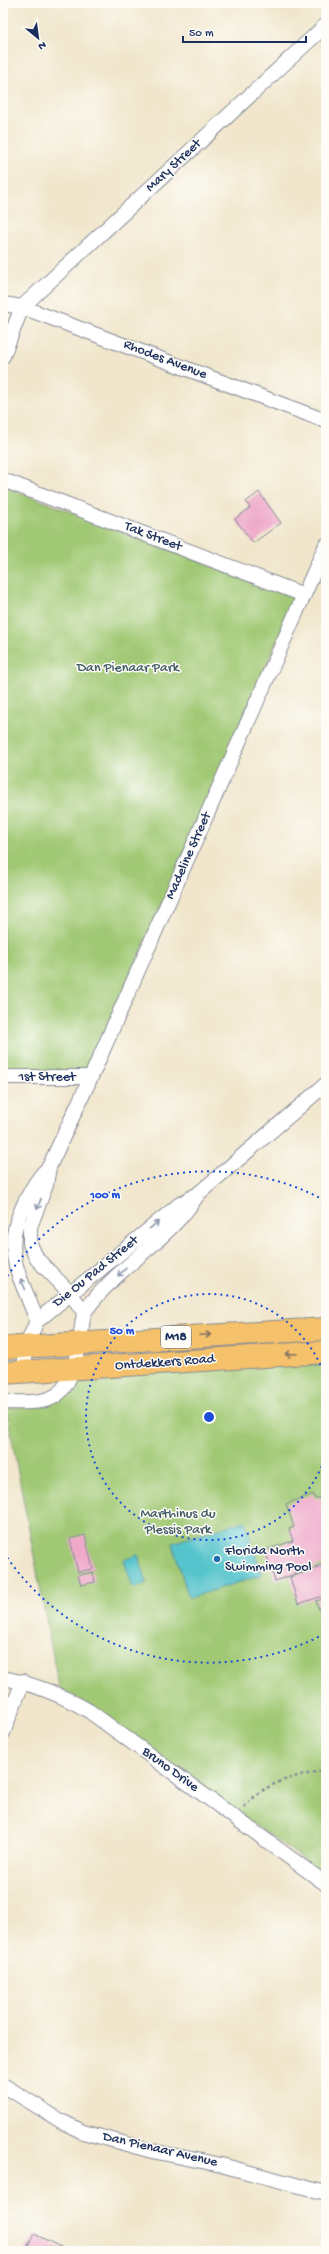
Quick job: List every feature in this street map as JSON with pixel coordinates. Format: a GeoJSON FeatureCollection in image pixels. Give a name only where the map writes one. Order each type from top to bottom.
{"type":"FeatureCollection","features":[{"type":"Feature","properties":{"kind":"main road","name":"Ontdekkers Road"},"geometry":{"type":"LineString","coordinates":[[3,1348],[80,1342],[326,1329]]}},
{"type":"Feature","properties":{"kind":"main road","name":"Ontdekkers Road"},"geometry":{"type":"LineString","coordinates":[[3,1373],[72,1370],[326,1352]]}},
{"type":"Feature","properties":{"kind":"street","name":"Mary Street"},"geometry":{"type":"LineString","coordinates":[[22,307],[326,25]]}},
{"type":"Feature","properties":{"kind":"street","name":"Rhodes Avenue"},"geometry":{"type":"LineString","coordinates":[[3,304],[22,307],[326,421]]}},
{"type":"Feature","properties":{"kind":"street"},"geometry":{"type":"LineString","coordinates":[[3,356],[22,307]]}},
{"type":"Feature","properties":{"kind":"street","name":"Tak Street"},"geometry":{"type":"LineString","coordinates":[[3,480],[304,595]]}},
{"type":"Feature","properties":{"kind":"street","name":"Madeline Street"},"geometry":{"type":"LineString","coordinates":[[84,1312],[70,1293],[38,1260],[30,1244],[30,1227],[46,1185],[49,1167],[91,1077],[326,545]]}},
{"type":"Feature","properties":{"kind":"street","name":"1st Street"},"geometry":{"type":"LineString","coordinates":[[3,1077],[91,1077]]}},
{"type":"Feature","properties":{"kind":"street","name":"Die Ou Pad Street"},"geometry":{"type":"LineString","coordinates":[[24,1371],[26,1346],[37,1321],[180,1204],[198,1194],[326,1084]]}},
{"type":"Feature","properties":{"kind":"street","name":"Madeline Street"},"geometry":{"type":"LineString","coordinates":[[37,1321],[16,1267],[13,1257],[12,1240],[23,1206],[38,1177],[49,1167]]}},
{"type":"Feature","properties":{"kind":"street","name":"Die Ou Pad Street"},"geometry":{"type":"LineString","coordinates":[[72,1370],[80,1342],[84,1312],[111,1282],[187,1212],[198,1194]]}},
{"type":"Feature","properties":{"kind":"street"},"geometry":{"type":"LineString","coordinates":[[3,1402],[47,1399],[55,1397],[67,1383],[72,1370]]}},
{"type":"Feature","properties":{"kind":"street","name":"Bruno Drive"},"geometry":{"type":"LineString","coordinates":[[3,1678],[23,1682],[63,1696],[89,1711],[235,1816],[326,1884]]}},
{"type":"Feature","properties":{"kind":"street"},"geometry":{"type":"LineString","coordinates":[[3,1733],[23,1682]]}},
{"type":"Feature","properties":{"kind":"street","name":"Dan Pienaar Avenue"},"geometry":{"type":"LineString","coordinates":[[3,2085],[61,2121],[83,2132],[152,2151],[221,2165],[326,2193]]}},
{"type":"Feature","properties":{"kind":"path"},"geometry":{"type":"LineString","coordinates":[[235,1816],[257,1793],[276,1781],[326,1770]]}},
{"type":"Feature","properties":{"kind":"green space","name":"Dan Pienaar Park"},"geometry":{"type":"Polygon","coordinates":[[[3,486],[296,598],[88,1072],[3,1072],[3,486]]]}},
{"type":"Feature","properties":{"kind":"green space","name":"Marthinus du Plessis Park"},"geometry":{"type":"Polygon","coordinates":[[[326,1360],[326,1877],[295,1853],[59,1688],[6,1408],[43,1406],[74,1378],[326,1360]]]}},
{"type":"Feature","properties":{"kind":"water","name":"Florida North Swimming Pool"},"geometry":{"type":"Polygon","coordinates":[[[245,1521],[262,1575],[189,1598],[172,1543],[245,1521]]]}},
{"type":"Feature","properties":{"kind":"water"},"geometry":{"type":"Polygon","coordinates":[[[138,1555],[147,1583],[133,1588],[124,1560],[138,1555]]]}},
{"type":"Feature","properties":{"kind":"building"},"geometry":{"type":"Polygon","coordinates":[[[259,492],[281,523],[253,543],[235,519],[250,508],[246,502],[259,492]]]}},
{"type":"Feature","properties":{"kind":"building","name":"Florida North Swimming Pool"},"geometry":{"type":"Polygon","coordinates":[[[313,1494],[315,1499],[321,1497],[326,1510],[326,1563],[275,1581],[265,1550],[293,1541],[289,1529],[294,1527],[286,1504],[313,1494]]]}},
{"type":"Feature","properties":{"kind":"building"},"geometry":{"type":"Polygon","coordinates":[[[85,1535],[93,1569],[78,1572],[70,1539],[85,1535]]]}},
{"type":"Feature","properties":{"kind":"building","name":"Florida North Swimming Pool"},"geometry":{"type":"Polygon","coordinates":[[[326,1566],[326,1595],[298,1604],[290,1577],[326,1566]]]}},
{"type":"Feature","properties":{"kind":"building"},"geometry":{"type":"Polygon","coordinates":[[[93,1572],[95,1582],[81,1585],[78,1575],[93,1572]]]}},
{"type":"Feature","properties":{"kind":"building"},"geometry":{"type":"Polygon","coordinates":[[[326,1598],[326,1620],[323,1621],[316,1601],[326,1598]]]}},
{"type":"Feature","properties":{"kind":"building"},"geometry":{"type":"Polygon","coordinates":[[[34,2234],[67,2250],[25,2251],[34,2234]]]}},
{"type":"Feature","properties":{"kind":"place","name":"Florida North Swimming Pool"},"geometry":{"type":"Point","coordinates":[217,1559]}}]}
